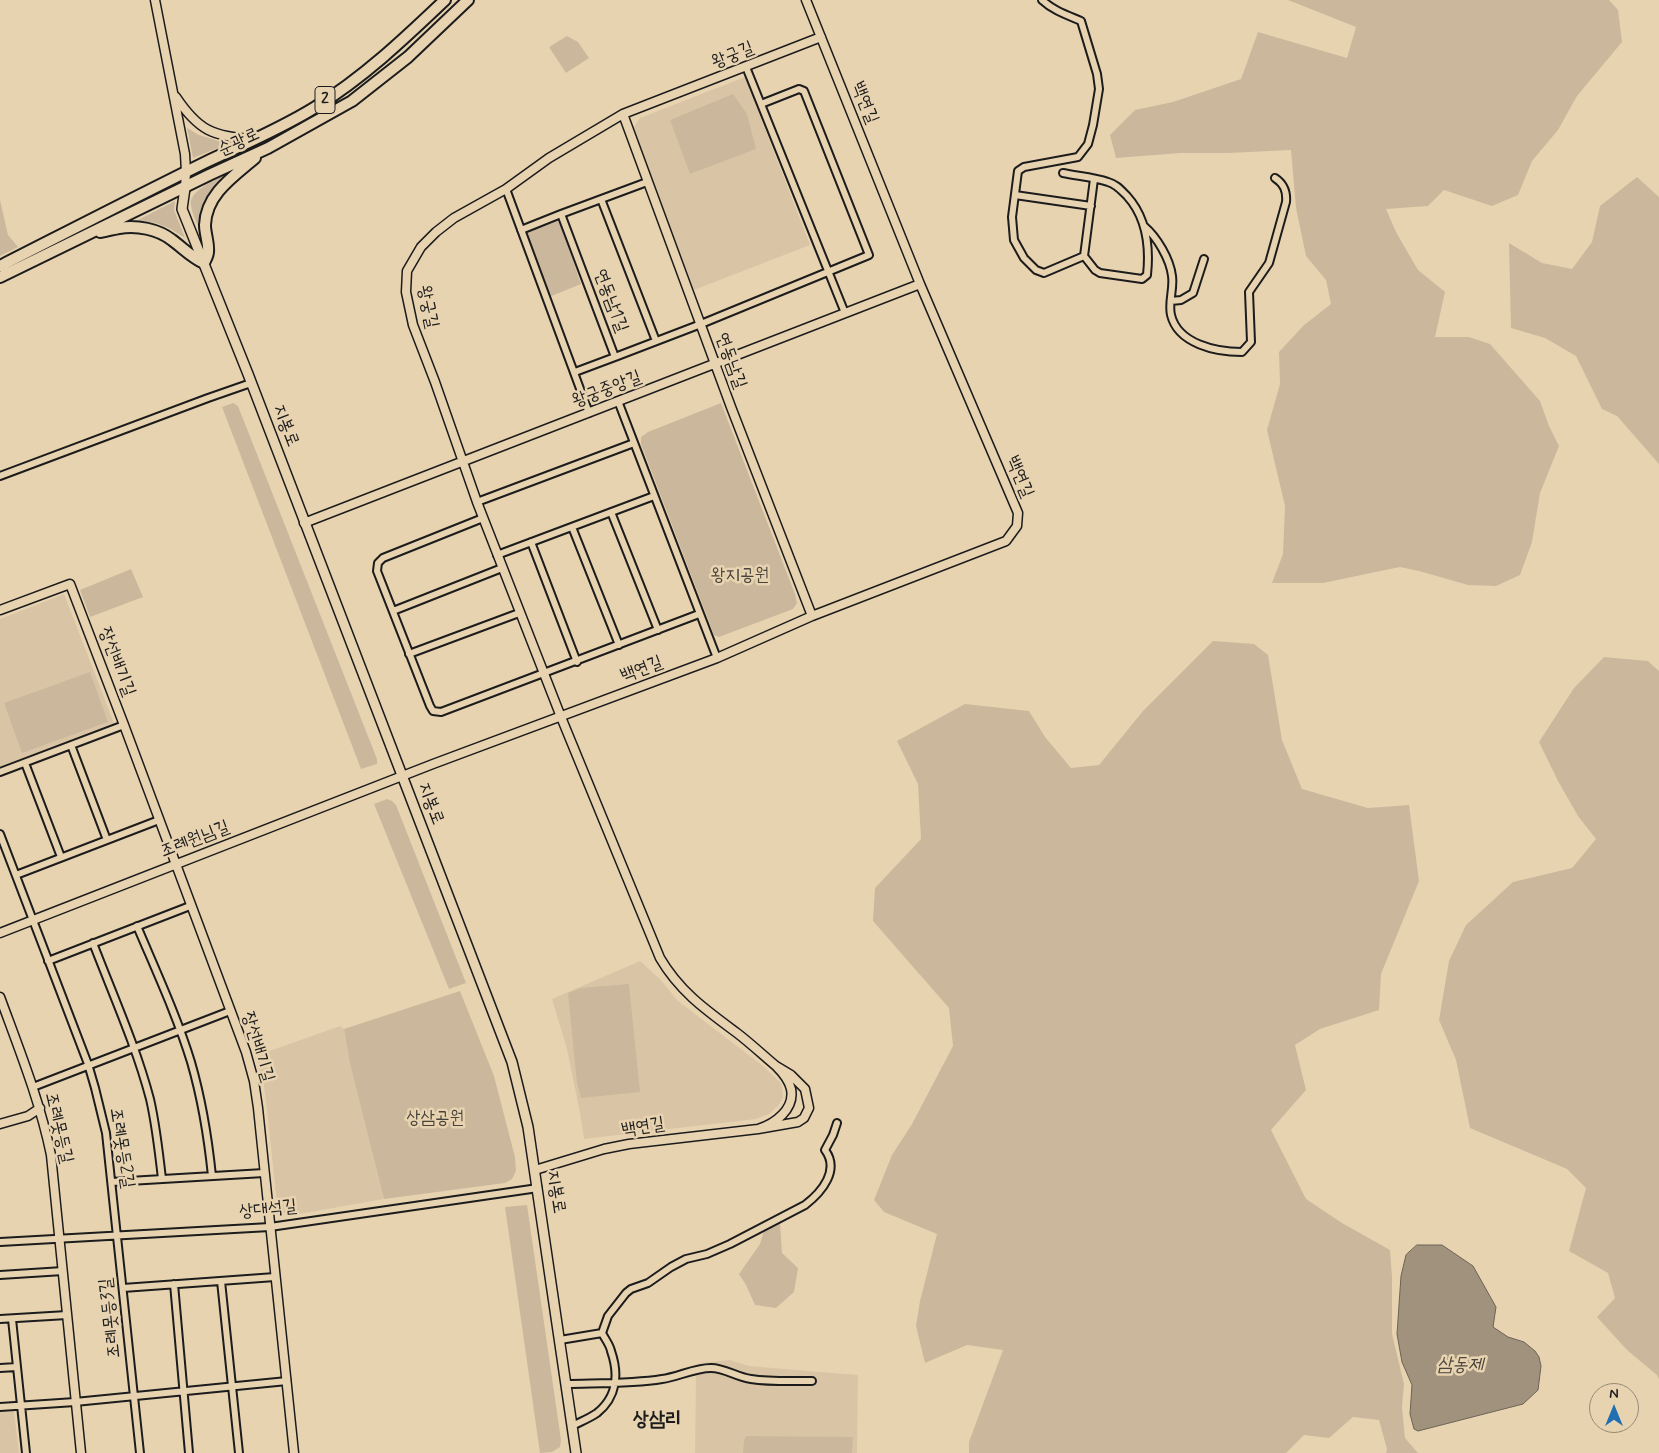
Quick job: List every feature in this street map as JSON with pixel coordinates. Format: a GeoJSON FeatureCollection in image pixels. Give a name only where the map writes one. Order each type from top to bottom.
{"type":"FeatureCollection","features":[{"type":"Feature","properties":{"kind":"main road","name":"순광로"},"geometry":{"type":"LineString","coordinates":[[0,266],[314,108],[391,51],[445,0]]}},
{"type":"Feature","properties":{"kind":"main road","name":"순광로"},"geometry":{"type":"LineString","coordinates":[[0,278],[89,233],[268,148],[352,101],[408,57],[468,0]]}},
{"type":"Feature","properties":{"kind":"main road"},"geometry":{"type":"LineString","coordinates":[[89,233],[137,226],[170,238],[193,258],[204,263],[208,253],[205,224],[213,198],[224,184],[268,148]]}},
{"type":"Feature","properties":{"kind":"main road","name":"지봉로"},"geometry":{"type":"LineString","coordinates":[[185,188],[182,209],[251,383],[505,1042],[514,1070],[528,1127],[538,1188],[576,1453]]}},
{"type":"Feature","properties":{"kind":"street"},"geometry":{"type":"LineString","coordinates":[[155,0],[185,156],[185,188]]}},
{"type":"Feature","properties":{"kind":"street","name":"백연길"},"geometry":{"type":"LineString","coordinates":[[402,776],[717,658],[812,616],[1006,540],[1017,526],[1018,513],[920,284],[806,0]]}},
{"type":"Feature","properties":{"kind":"street"},"geometry":{"type":"LineString","coordinates":[[1042,0],[1064,15],[1080,22],[1100,89],[1088,144],[1078,157],[1024,167],[1018,171],[1012,217],[1014,240],[1024,258],[1036,270],[1044,273],[1084,256]]}},
{"type":"Feature","properties":{"kind":"street","name":"왕궁길"},"geometry":{"type":"LineString","coordinates":[[561,717],[476,502],[413,324],[406,292],[407,271],[418,252],[436,232],[454,218],[506,189],[549,158],[623,114],[821,37]]}},
{"type":"Feature","properties":{"kind":"street"},"geometry":{"type":"LineString","coordinates":[[746,67],[845,314]]}},
{"type":"Feature","properties":{"kind":"street","name":"연동남1길"},"geometry":{"type":"LineString","coordinates":[[561,214],[615,357],[869,255],[804,92],[799,89],[761,104]]}},
{"type":"Feature","properties":{"kind":"street"},"geometry":{"type":"LineString","coordinates":[[173,93],[186,112],[201,126],[213,133],[231,138],[255,139]]}},
{"type":"Feature","properties":{"kind":"street","name":"연동남길"},"geometry":{"type":"LineString","coordinates":[[623,114],[812,616]]}},
{"type":"Feature","properties":{"kind":"street"},"geometry":{"type":"LineString","coordinates":[[1063,173],[1094,179],[1109,182],[1118,187],[1139,212],[1146,236],[1149,262],[1147,276],[1142,279],[1100,273],[1094,270],[1084,256],[1094,179]]}},
{"type":"Feature","properties":{"kind":"street"},"geometry":{"type":"LineString","coordinates":[[1143,225],[1151,232],[1171,270],[1171,314],[1178,330],[1191,340],[1213,348],[1242,352],[1248,348],[1251,342],[1250,292],[1269,263],[1286,202],[1283,185],[1275,178]]}},
{"type":"Feature","properties":{"kind":"street"},"geometry":{"type":"LineString","coordinates":[[521,230],[647,182]]}},
{"type":"Feature","properties":{"kind":"street"},"geometry":{"type":"LineString","coordinates":[[506,189],[589,412]]}},
{"type":"Feature","properties":{"kind":"street"},"geometry":{"type":"LineString","coordinates":[[1015,195],[1091,206]]}},
{"type":"Feature","properties":{"kind":"street","name":"연동남1길"},"geometry":{"type":"LineString","coordinates":[[601,199],[656,341]]}},
{"type":"Feature","properties":{"kind":"street"},"geometry":{"type":"LineString","coordinates":[[1171,301],[1181,300],[1193,293],[1204,259]]}},
{"type":"Feature","properties":{"kind":"street","name":"왕궁중앙길"},"geometry":{"type":"LineString","coordinates":[[304,523],[920,284]]}},
{"type":"Feature","properties":{"kind":"street"},"geometry":{"type":"LineString","coordinates":[[575,372],[615,357]]}},
{"type":"Feature","properties":{"kind":"street"},"geometry":{"type":"LineString","coordinates":[[0,476],[251,383]]}},
{"type":"Feature","properties":{"kind":"street"},"geometry":{"type":"LineString","coordinates":[[618,401],[717,658]]}},
{"type":"Feature","properties":{"kind":"street"},"geometry":{"type":"LineString","coordinates":[[476,502],[634,443]]}},
{"type":"Feature","properties":{"kind":"street"},"geometry":{"type":"LineString","coordinates":[[497,555],[654,496]]}},
{"type":"Feature","properties":{"kind":"street"},"geometry":{"type":"LineString","coordinates":[[611,512],[658,630]]}},
{"type":"Feature","properties":{"kind":"street"},"geometry":{"type":"LineString","coordinates":[[483,518],[379,560],[377,565],[377,571],[392,611],[433,710],[438,712],[577,662],[699,614]]}},
{"type":"Feature","properties":{"kind":"street"},"geometry":{"type":"LineString","coordinates":[[572,526],[619,646]]}},
{"type":"Feature","properties":{"kind":"street"},"geometry":{"type":"LineString","coordinates":[[531,542],[577,662]]}},
{"type":"Feature","properties":{"kind":"street"},"geometry":{"type":"LineString","coordinates":[[392,611],[502,568]]}},
{"type":"Feature","properties":{"kind":"street","name":"장선배기길"},"geometry":{"type":"LineString","coordinates":[[0,610],[70,584],[246,1052],[254,1081],[258,1108],[294,1453]]}},
{"type":"Feature","properties":{"kind":"street"},"geometry":{"type":"LineString","coordinates":[[409,654],[519,613]]}},
{"type":"Feature","properties":{"kind":"street","name":"백연길"},"geometry":{"type":"LineString","coordinates":[[561,717],[630,882],[653,944],[669,973],[679,986],[695,1001],[776,1066],[785,1076],[790,1086],[789,1104],[785,1112],[779,1119],[758,1129]]}},
{"type":"Feature","properties":{"kind":"street"},"geometry":{"type":"LineString","coordinates":[[0,772],[124,725]]}},
{"type":"Feature","properties":{"kind":"street"},"geometry":{"type":"LineString","coordinates":[[71,746],[107,840]]}},
{"type":"Feature","properties":{"kind":"street"},"geometry":{"type":"LineString","coordinates":[[25,763],[61,857]]}},
{"type":"Feature","properties":{"kind":"street","name":"조례원님길"},"geometry":{"type":"LineString","coordinates":[[0,932],[402,776]]}},
{"type":"Feature","properties":{"kind":"street"},"geometry":{"type":"LineString","coordinates":[[16,875],[159,820]]}},
{"type":"Feature","properties":{"kind":"street","name":"조례못등2길"},"geometry":{"type":"LineString","coordinates":[[0,834],[95,1088],[106,1133],[118,1236]]}},
{"type":"Feature","properties":{"kind":"street"},"geometry":{"type":"LineString","coordinates":[[48,961],[190,906]]}},
{"type":"Feature","properties":{"kind":"street"},"geometry":{"type":"LineString","coordinates":[[137,926],[191,1062],[208,1138],[212,1176]]}},
{"type":"Feature","properties":{"kind":"street","name":"조례못등2길"},"geometry":{"type":"LineString","coordinates":[[93,943],[133,1048],[150,1100],[158,1139],[162,1179]]}},
{"type":"Feature","properties":{"kind":"street","name":"조례못등길"},"geometry":{"type":"LineString","coordinates":[[0,998],[40,1108],[51,1155],[81,1453]]}},
{"type":"Feature","properties":{"kind":"street"},"geometry":{"type":"LineString","coordinates":[[33,1087],[230,1011]]}},
{"type":"Feature","properties":{"kind":"street","name":"백연길"},"geometry":{"type":"LineString","coordinates":[[535,1170],[604,1149],[629,1144],[758,1129],[798,1122],[807,1113],[809,1102],[805,1088],[791,1074],[776,1066]]}},
{"type":"Feature","properties":{"kind":"street"},"geometry":{"type":"LineString","coordinates":[[0,1124],[28,1116],[40,1108]]}},
{"type":"Feature","properties":{"kind":"street"},"geometry":{"type":"LineString","coordinates":[[572,1426],[596,1413],[611,1396],[616,1383],[612,1352],[602,1333],[608,1316],[626,1293],[631,1289],[648,1283],[686,1259],[707,1254],[730,1244],[805,1205],[825,1184],[831,1171],[831,1161],[825,1150],[837,1124]]}},
{"type":"Feature","properties":{"kind":"street"},"geometry":{"type":"LineString","coordinates":[[112,1182],[264,1173]]}},
{"type":"Feature","properties":{"kind":"street","name":"상대석길"},"geometry":{"type":"LineString","coordinates":[[0,1242],[270,1227],[538,1188]]}},
{"type":"Feature","properties":{"kind":"street","name":"조례못등3길"},"geometry":{"type":"LineString","coordinates":[[118,1236],[140,1453]]}},
{"type":"Feature","properties":{"kind":"street"},"geometry":{"type":"LineString","coordinates":[[0,1275],[63,1272]]}},
{"type":"Feature","properties":{"kind":"street"},"geometry":{"type":"LineString","coordinates":[[123,1288],[275,1277]]}},
{"type":"Feature","properties":{"kind":"street"},"geometry":{"type":"LineString","coordinates":[[221,1281],[239,1453]]}},
{"type":"Feature","properties":{"kind":"street"},"geometry":{"type":"LineString","coordinates":[[174,1284],[189,1453]]}},
{"type":"Feature","properties":{"kind":"street"},"geometry":{"type":"LineString","coordinates":[[0,1319],[67,1316]]}},
{"type":"Feature","properties":{"kind":"street"},"geometry":{"type":"LineString","coordinates":[[12,1319],[26,1453]]}},
{"type":"Feature","properties":{"kind":"street"},"geometry":{"type":"LineString","coordinates":[[560,1340],[602,1333]]}},
{"type":"Feature","properties":{"kind":"street"},"geometry":{"type":"LineString","coordinates":[[0,1368],[17,1367]]}},
{"type":"Feature","properties":{"kind":"street"},"geometry":{"type":"LineString","coordinates":[[566,1384],[660,1380],[700,1369],[712,1368],[724,1369],[736,1376],[753,1380],[812,1381]]}},
{"type":"Feature","properties":{"kind":"street"},"geometry":{"type":"LineString","coordinates":[[0,1407],[75,1402],[287,1381]]}},
{"type":"Feature","properties":{"kind":"shaded area"},"geometry":{"type":"Polygon","coordinates":[[[745,77],[810,245],[694,290],[632,130],[640,118],[745,77]]]}},
{"type":"Feature","properties":{"kind":"shaded area"},"geometry":{"type":"Polygon","coordinates":[[[64,594],[114,723],[0,767],[0,619],[64,594]]]}},
{"type":"Feature","properties":{"kind":"shaded area"},"geometry":{"type":"Polygon","coordinates":[[[640,961],[660,979],[678,1001],[763,1066],[780,1082],[783,1098],[778,1106],[769,1114],[756,1119],[584,1139],[567,1049],[552,999],[640,961]]]}},
{"type":"Feature","properties":{"kind":"shaded area"},"geometry":{"type":"Polygon","coordinates":[[[340,1026],[344,1029],[350,1064],[384,1199],[288,1216],[282,1212],[277,1204],[263,1079],[255,1056],[340,1026]]]}},
{"type":"Feature","properties":{"kind":"shaded area"},"geometry":{"type":"Polygon","coordinates":[[[730,1360],[749,1366],[858,1375],[857,1453],[695,1453],[696,1376],[700,1363],[730,1360]]]}},
{"type":"Feature","properties":{"kind":"shaded area"},"geometry":{"type":"Polygon","coordinates":[[[14,1411],[19,1453],[0,1453],[0,1412],[14,1411]]]}},
{"type":"Feature","properties":{"kind":"green space"},"geometry":{"type":"Polygon","coordinates":[[[1288,0],[1609,0],[1618,10],[1622,42],[1577,96],[1558,130],[1532,161],[1518,195],[1492,206],[1444,190],[1428,206],[1386,209],[1396,232],[1418,270],[1445,292],[1435,337],[1469,337],[1490,344],[1540,401],[1559,446],[1540,493],[1532,542],[1520,575],[1496,586],[1468,585],[1400,567],[1323,583],[1272,583],[1283,554],[1285,506],[1267,430],[1280,384],[1279,352],[1304,325],[1331,304],[1326,280],[1306,256],[1296,208],[1291,150],[1181,153],[1116,158],[1110,135],[1135,110],[1173,102],[1241,79],[1258,32],[1347,58],[1356,27],[1288,0]]]}},
{"type":"Feature","properties":{"kind":"green space"},"geometry":{"type":"Polygon","coordinates":[[[567,36],[578,42],[589,58],[566,73],[549,47],[567,36]]]}},
{"type":"Feature","properties":{"kind":"green space"},"geometry":{"type":"Polygon","coordinates":[[[733,94],[747,114],[756,149],[690,174],[670,120],[733,94]]]}},
{"type":"Feature","properties":{"kind":"green space"},"geometry":{"type":"Polygon","coordinates":[[[187,128],[199,135],[228,144],[193,158],[187,128]]]}},
{"type":"Feature","properties":{"kind":"green space"},"geometry":{"type":"Polygon","coordinates":[[[224,175],[204,200],[200,214],[200,231],[192,212],[191,200],[202,187],[224,175]]]}},
{"type":"Feature","properties":{"kind":"green space"},"geometry":{"type":"Polygon","coordinates":[[[1637,177],[1659,197],[1659,464],[1617,416],[1602,409],[1576,356],[1545,338],[1511,328],[1509,243],[1542,263],[1572,269],[1592,242],[1600,206],[1637,177]]]}},
{"type":"Feature","properties":{"kind":"green space"},"geometry":{"type":"Polygon","coordinates":[[[0,200],[8,235],[18,247],[0,256],[0,200]]]}},
{"type":"Feature","properties":{"kind":"green space"},"geometry":{"type":"Polygon","coordinates":[[[175,201],[174,210],[185,238],[163,226],[138,220],[175,201]]]}},
{"type":"Feature","properties":{"kind":"green space"},"geometry":{"type":"Polygon","coordinates":[[[559,221],[581,284],[549,297],[525,233],[559,221]]]}},
{"type":"Feature","properties":{"kind":"green space"},"geometry":{"type":"Polygon","coordinates":[[[233,403],[238,406],[377,759],[377,764],[361,769],[222,407],[233,403]]]}},
{"type":"Feature","properties":{"kind":"green space","name":"왕지공원"},"geometry":{"type":"Polygon","coordinates":[[[721,403],[797,603],[793,609],[719,637],[714,635],[641,444],[641,437],[648,432],[721,403]]]}},
{"type":"Feature","properties":{"kind":"green space"},"geometry":{"type":"Polygon","coordinates":[[[131,569],[143,597],[90,617],[80,590],[131,569]]]}},
{"type":"Feature","properties":{"kind":"green space"},"geometry":{"type":"Polygon","coordinates":[[[1213,641],[1254,644],[1268,655],[1282,740],[1302,789],[1368,808],[1409,805],[1419,881],[1381,974],[1379,1010],[1320,1029],[1295,1045],[1306,1090],[1271,1130],[1306,1199],[1342,1223],[1390,1250],[1392,1334],[1404,1384],[1402,1407],[1405,1438],[1418,1453],[1386,1453],[1387,1449],[1379,1420],[1353,1417],[1329,1438],[1304,1435],[1286,1453],[969,1453],[969,1442],[1003,1350],[967,1345],[925,1363],[916,1326],[920,1301],[937,1234],[884,1212],[874,1200],[892,1155],[912,1124],[953,1046],[949,1008],[873,921],[875,888],[921,839],[918,784],[897,741],[965,704],[1029,711],[1045,737],[1071,768],[1099,765],[1143,711],[1213,641]]]}},
{"type":"Feature","properties":{"kind":"green space"},"geometry":{"type":"Polygon","coordinates":[[[1604,657],[1648,661],[1659,671],[1659,1379],[1657,1375],[1627,1350],[1597,1317],[1615,1298],[1608,1273],[1569,1251],[1586,1188],[1567,1169],[1470,1128],[1456,1060],[1439,1020],[1449,961],[1466,925],[1513,882],[1572,868],[1596,839],[1578,816],[1539,742],[1574,688],[1604,657]]]}},
{"type":"Feature","properties":{"kind":"green space"},"geometry":{"type":"Polygon","coordinates":[[[90,672],[108,722],[22,753],[4,703],[90,672]]]}},
{"type":"Feature","properties":{"kind":"green space"},"geometry":{"type":"Polygon","coordinates":[[[387,799],[396,805],[466,983],[449,989],[374,804],[387,799]]]}},
{"type":"Feature","properties":{"kind":"green space"},"geometry":{"type":"Polygon","coordinates":[[[629,984],[640,1092],[581,1098],[577,1083],[568,993],[581,988],[629,984]]]}},
{"type":"Feature","properties":{"kind":"green space","name":"상삼공원"},"geometry":{"type":"Polygon","coordinates":[[[460,991],[494,1076],[515,1157],[516,1171],[512,1179],[505,1183],[384,1199],[350,1064],[344,1029],[460,991]]]}},
{"type":"Feature","properties":{"kind":"green space"},"geometry":{"type":"Polygon","coordinates":[[[527,1205],[561,1440],[560,1447],[552,1452],[540,1453],[505,1207],[527,1205]]]}},
{"type":"Feature","properties":{"kind":"green space"},"geometry":{"type":"Polygon","coordinates":[[[780,1222],[782,1253],[798,1268],[794,1292],[776,1308],[755,1305],[739,1274],[760,1244],[765,1227],[780,1222]]]}},
{"type":"Feature","properties":{"kind":"green space"},"geometry":{"type":"Polygon","coordinates":[[[746,1436],[853,1437],[852,1453],[743,1453],[746,1436]]]}},
{"type":"Feature","properties":{"kind":"water","name":"삼동제"},"geometry":{"type":"Polygon","coordinates":[[[1417,1245],[1442,1245],[1473,1266],[1496,1307],[1493,1327],[1508,1337],[1524,1342],[1539,1357],[1541,1366],[1538,1390],[1523,1404],[1418,1431],[1414,1429],[1410,1414],[1412,1385],[1402,1362],[1397,1334],[1401,1276],[1406,1255],[1417,1245]]]}},
{"type":"Feature","properties":{"kind":"district","name":"상삼리"},"geometry":{"type":"Point","coordinates":[657,1421]}}]}
